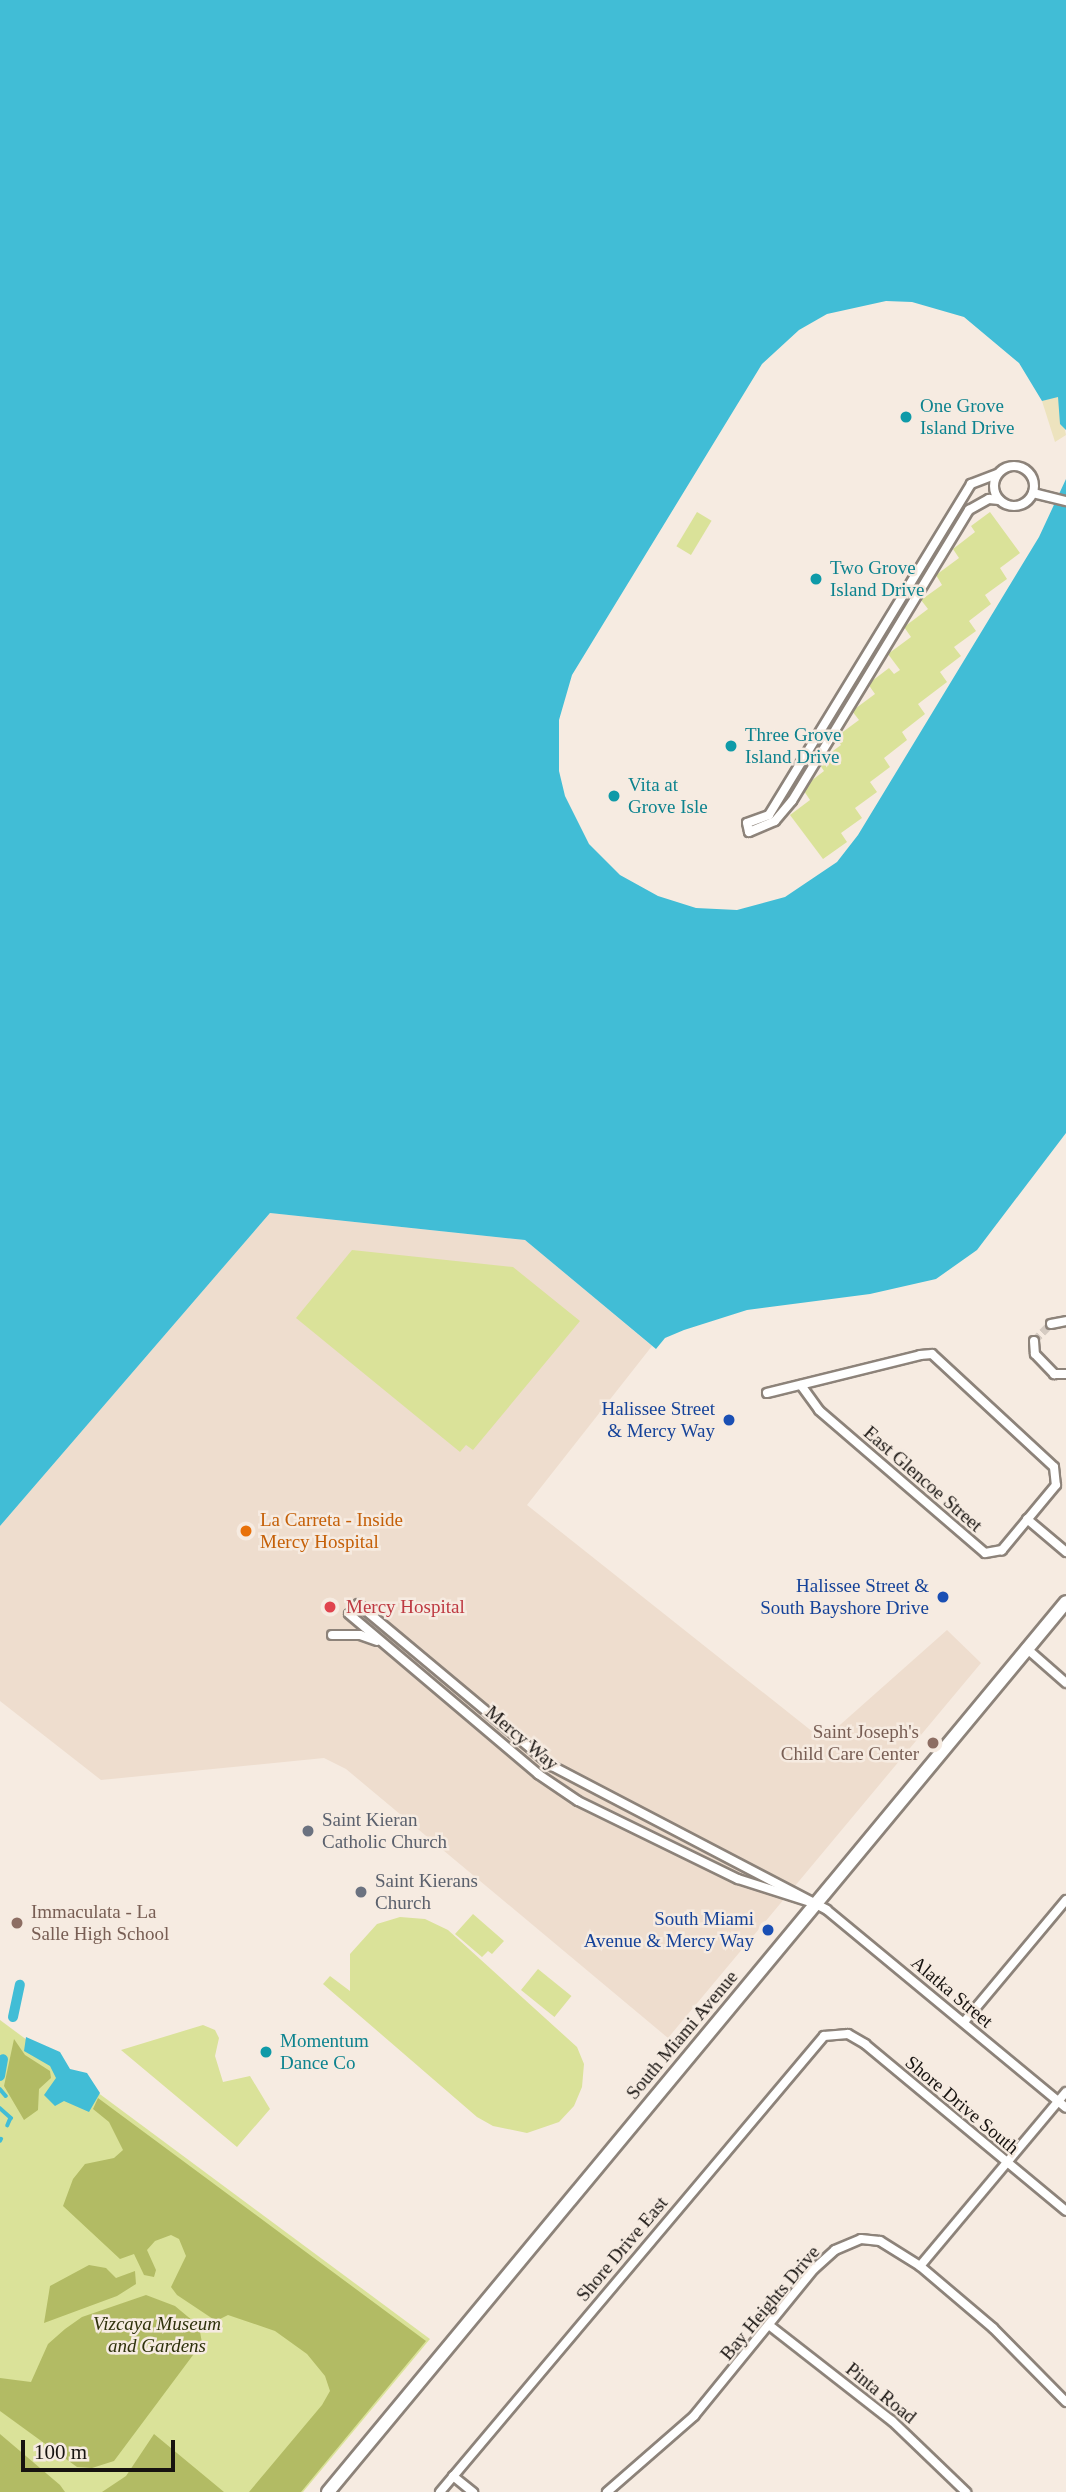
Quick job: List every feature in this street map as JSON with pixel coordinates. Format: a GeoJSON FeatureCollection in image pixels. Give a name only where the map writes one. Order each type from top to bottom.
{"type":"FeatureCollection","features":[{"type":"Feature","properties":{"kind":"main road","name":"South Miami Avenue"},"geometry":{"type":"LineString","coordinates":[[328,2492],[1066,1602]]}},
{"type":"Feature","properties":{"kind":"street"},"geometry":{"type":"LineString","coordinates":[[1008,467],[1020,467],[1030,475],[1033,493],[1018,506],[989,499],[969,510],[792,801],[775,821],[749,832],[747,823],[769,815],[971,484],[998,474],[1008,467]]}},
{"type":"Feature","properties":{"kind":"street"},"geometry":{"type":"LineString","coordinates":[[998,474],[993,488],[999,500]]}},
{"type":"Feature","properties":{"kind":"street"},"geometry":{"type":"LineString","coordinates":[[1033,493],[1066,501]]}},
{"type":"Feature","properties":{"kind":"street"},"geometry":{"type":"LineString","coordinates":[[1051,1324],[1066,1321]]}},
{"type":"Feature","properties":{"kind":"street"},"geometry":{"type":"LineString","coordinates":[[1034,1340],[1035,1354],[1054,1374],[1066,1374]]}},
{"type":"Feature","properties":{"kind":"street"},"geometry":{"type":"LineString","coordinates":[[767,1393],[929,1354],[1054,1467],[1054,1488],[1027,1519],[1066,1552]]}},
{"type":"Feature","properties":{"kind":"street","name":"East Glencoe Street"},"geometry":{"type":"LineString","coordinates":[[801,1385],[813,1405],[985,1553],[1002,1550],[1027,1519]]}},
{"type":"Feature","properties":{"kind":"street","name":"Mercy Way"},"geometry":{"type":"LineString","coordinates":[[358,1604],[552,1766],[622,1805],[697,1838],[746,1870],[816,1904]]}},
{"type":"Feature","properties":{"kind":"street","name":"Mercy Way"},"geometry":{"type":"LineString","coordinates":[[349,1615],[555,1786],[607,1817],[694,1855],[748,1883],[816,1904]]}},
{"type":"Feature","properties":{"kind":"street"},"geometry":{"type":"LineString","coordinates":[[332,1635],[359,1635],[387,1645],[399,1636]]}},
{"type":"Feature","properties":{"kind":"street"},"geometry":{"type":"LineString","coordinates":[[1026,1648],[1066,1683]]}},
{"type":"Feature","properties":{"kind":"street"},"geometry":{"type":"LineString","coordinates":[[474,1719],[483,1708]]}},
{"type":"Feature","properties":{"kind":"street"},"geometry":{"type":"LineString","coordinates":[[607,1817],[622,1805]]}},
{"type":"Feature","properties":{"kind":"street"},"geometry":{"type":"LineString","coordinates":[[694,1855],[697,1838]]}},
{"type":"Feature","properties":{"kind":"street"},"geometry":{"type":"LineString","coordinates":[[964,2022],[1066,1900]]}},
{"type":"Feature","properties":{"kind":"street","name":"Alatka Street"},"geometry":{"type":"LineString","coordinates":[[816,1904],[964,2022],[1066,2108]]}},
{"type":"Feature","properties":{"kind":"street","name":"Shore Drive South"},"geometry":{"type":"LineString","coordinates":[[834,2033],[848,2034],[865,2044],[1066,2211]]}},
{"type":"Feature","properties":{"kind":"street","name":"Shore Drive East"},"geometry":{"type":"LineString","coordinates":[[440,2492],[811,2046],[834,2033]]}},
{"type":"Feature","properties":{"kind":"street"},"geometry":{"type":"LineString","coordinates":[[920,2266],[1066,2092]]}},
{"type":"Feature","properties":{"kind":"street","name":"Bay Heights Drive"},"geometry":{"type":"LineString","coordinates":[[607,2492],[676,2435],[825,2259],[854,2240],[880,2241],[920,2266],[993,2328],[1066,2402]]}},
{"type":"Feature","properties":{"kind":"street","name":"Pinta Road"},"geometry":{"type":"LineString","coordinates":[[769,2325],[892,2421],[966,2492]]}},
{"type":"Feature","properties":{"kind":"street"},"geometry":{"type":"LineString","coordinates":[[453,2476],[473,2492]]}},
{"type":"Feature","properties":{"kind":"shaded area","name":"Mercy Hospital"},"geometry":{"type":"Polygon","coordinates":[[[270,1213],[525,1240],[652,1346],[527,1505],[823,1740],[947,1630],[981,1663],[668,2038],[346,1769],[324,1758],[101,1780],[0,1701],[0,1526],[270,1213]]]}},
{"type":"Feature","properties":{"kind":"green space"},"geometry":{"type":"Polygon","coordinates":[[[697,512],[712,521],[691,555],[676,546],[697,512]]]}},
{"type":"Feature","properties":{"kind":"green space"},"geometry":{"type":"Polygon","coordinates":[[[990,512],[1020,553],[1000,568],[1007,579],[985,595],[991,604],[969,621],[976,631],[954,647],[961,656],[940,672],[947,682],[918,704],[925,714],[902,732],[907,740],[884,758],[890,767],[870,782],[877,792],[855,808],[862,818],[841,833],[847,842],[823,859],[790,815],[810,800],[802,788],[824,771],[818,762],[841,745],[836,737],[859,720],[852,711],[875,694],[868,684],[889,668],[894,674],[900,670],[888,654],[911,637],[904,627],[928,609],[921,600],[942,585],[936,575],[959,558],[953,549],[975,532],[971,526],[990,512]]]}},
{"type":"Feature","properties":{"kind":"green space"},"geometry":{"type":"Polygon","coordinates":[[[352,1250],[513,1267],[580,1321],[473,1450],[466,1445],[460,1452],[296,1318],[352,1250]]]}},
{"type":"Feature","properties":{"kind":"green space"},"geometry":{"type":"Polygon","coordinates":[[[473,1914],[504,1941],[492,1954],[488,1951],[482,1957],[455,1934],[473,1914]]]}},
{"type":"Feature","properties":{"kind":"green space"},"geometry":{"type":"Polygon","coordinates":[[[400,1917],[425,1919],[448,1930],[577,2047],[584,2064],[582,2087],[574,2106],[559,2122],[527,2133],[493,2126],[477,2117],[323,1984],[330,1976],[350,1991],[350,1954],[377,1924],[400,1917]]]}},
{"type":"Feature","properties":{"kind":"green space"},"geometry":{"type":"Polygon","coordinates":[[[538,1969],[571,1996],[554,2017],[521,1990],[538,1969]]]}},
{"type":"Feature","properties":{"kind":"green space","name":"Vizcaya Museum and Gardens"},"geometry":{"type":"Polygon","coordinates":[[[0,2020],[430,2339],[303,2492],[0,2492],[0,2020]]]}},
{"type":"Feature","properties":{"kind":"green space"},"geometry":{"type":"Polygon","coordinates":[[[203,2025],[215,2030],[219,2038],[215,2056],[223,2082],[250,2076],[270,2109],[237,2147],[121,2050],[203,2025]]]}},
{"type":"Feature","properties":{"kind":"green space"},"geometry":{"type":"Polygon","coordinates":[[[14,2039],[25,2055],[50,2071],[51,2078],[39,2089],[38,2110],[24,2120],[4,2086],[14,2039]]]}},
{"type":"Feature","properties":{"kind":"green space"},"geometry":{"type":"Polygon","coordinates":[[[98,2098],[426,2341],[301,2492],[249,2492],[322,2405],[330,2391],[325,2376],[307,2354],[275,2331],[228,2315],[216,2321],[177,2295],[171,2287],[186,2256],[179,2239],[171,2235],[155,2241],[147,2250],[156,2270],[154,2277],[144,2275],[134,2254],[120,2259],[63,2206],[73,2179],[85,2164],[114,2158],[123,2150],[109,2122],[93,2109],[98,2098]]]}},
{"type":"Feature","properties":{"kind":"green space"},"geometry":{"type":"Polygon","coordinates":[[[89,2265],[106,2268],[116,2278],[135,2271],[136,2284],[117,2296],[44,2323],[50,2286],[89,2265]]]}},
{"type":"Feature","properties":{"kind":"green space"},"geometry":{"type":"Polygon","coordinates":[[[146,2295],[175,2306],[199,2326],[202,2343],[114,2461],[92,2468],[77,2467],[0,2411],[0,2378],[31,2382],[48,2344],[65,2329],[82,2317],[146,2295]]]}},
{"type":"Feature","properties":{"kind":"green space"},"geometry":{"type":"Polygon","coordinates":[[[0,2434],[60,2485],[65,2492],[0,2492],[0,2434]]]}},
{"type":"Feature","properties":{"kind":"green space"},"geometry":{"type":"Polygon","coordinates":[[[154,2434],[224,2492],[102,2492],[126,2476],[154,2434]]]}},
{"type":"Feature","properties":{"kind":"sand"},"geometry":{"type":"Polygon","coordinates":[[[1058,396],[1066,435],[1055,442],[1042,401],[1058,396]]]}},
{"type":"Feature","properties":{"kind":"water"},"geometry":{"type":"Polygon","coordinates":[[[0,0],[1066,0],[1066,430],[1060,424],[1058,397],[1042,401],[1019,363],[964,317],[912,302],[886,301],[827,314],[799,330],[762,364],[572,675],[559,720],[559,771],[565,796],[589,844],[620,875],[658,896],[696,908],[737,910],[785,897],[837,862],[858,835],[1039,537],[1066,479],[1066,1133],[977,1250],[936,1279],[870,1294],[747,1310],[665,1338],[656,1349],[525,1240],[270,1213],[0,1526],[0,0]]]}},
{"type":"Feature","properties":{"kind":"water"},"geometry":{"type":"Polygon","coordinates":[[[26,2037],[60,2052],[70,2069],[87,2073],[100,2093],[89,2112],[64,2101],[55,2106],[44,2095],[56,2078],[50,2066],[24,2051],[26,2037]]]}},
{"type":"Feature","properties":{"kind":"waterway"},"geometry":{"type":"LineString","coordinates":[[13,2017],[20,1985]]}},
{"type":"Feature","properties":{"kind":"waterway"},"geometry":{"type":"LineString","coordinates":[[0,2076],[3,2059]]}},
{"type":"Feature","properties":{"kind":"waterway"},"geometry":{"type":"LineString","coordinates":[[0,2089],[6,2096]]}},
{"type":"Feature","properties":{"kind":"waterway"},"geometry":{"type":"LineString","coordinates":[[0,2108],[11,2118],[8,2125]]}},
{"type":"Feature","properties":{"kind":"tunnel"},"geometry":{"type":"LineString","coordinates":[[1034,1341],[1051,1324]]}},
{"type":"Feature","properties":{"kind":"place","name":"One Grove Island Drive"},"geometry":{"type":"Point","coordinates":[906,417]}},
{"type":"Feature","properties":{"kind":"place","name":"Two Grove Island Drive"},"geometry":{"type":"Point","coordinates":[816,579]}},
{"type":"Feature","properties":{"kind":"place","name":"Three Grove Island Drive"},"geometry":{"type":"Point","coordinates":[731,746]}},
{"type":"Feature","properties":{"kind":"place","name":"Vita at Grove Isle"},"geometry":{"type":"Point","coordinates":[614,796]}},
{"type":"Feature","properties":{"kind":"place","name":"Halissee Street & Mercy Way"},"geometry":{"type":"Point","coordinates":[729,1420]}},
{"type":"Feature","properties":{"kind":"place","name":"La Carreta - Inside Mercy Hospital"},"geometry":{"type":"Point","coordinates":[246,1531]}},
{"type":"Feature","properties":{"kind":"place","name":"Halissee Street & South Bayshore Drive"},"geometry":{"type":"Point","coordinates":[943,1597]}},
{"type":"Feature","properties":{"kind":"place","name":"Mercy Hospital"},"geometry":{"type":"Point","coordinates":[330,1607]}},
{"type":"Feature","properties":{"kind":"place","name":"Saint Joseph's Child Care Center"},"geometry":{"type":"Point","coordinates":[933,1743]}},
{"type":"Feature","properties":{"kind":"place","name":"Saint Kieran Catholic Church"},"geometry":{"type":"Point","coordinates":[308,1831]}},
{"type":"Feature","properties":{"kind":"place","name":"Saint Kierans Church"},"geometry":{"type":"Point","coordinates":[361,1892]}},
{"type":"Feature","properties":{"kind":"place","name":"Immaculata - La Salle High School"},"geometry":{"type":"Point","coordinates":[17,1923]}},
{"type":"Feature","properties":{"kind":"place","name":"South Miami Avenue & Mercy Way"},"geometry":{"type":"Point","coordinates":[768,1930]}},
{"type":"Feature","properties":{"kind":"place","name":"Momentum Dance Co"},"geometry":{"type":"Point","coordinates":[266,2052]}}]}
